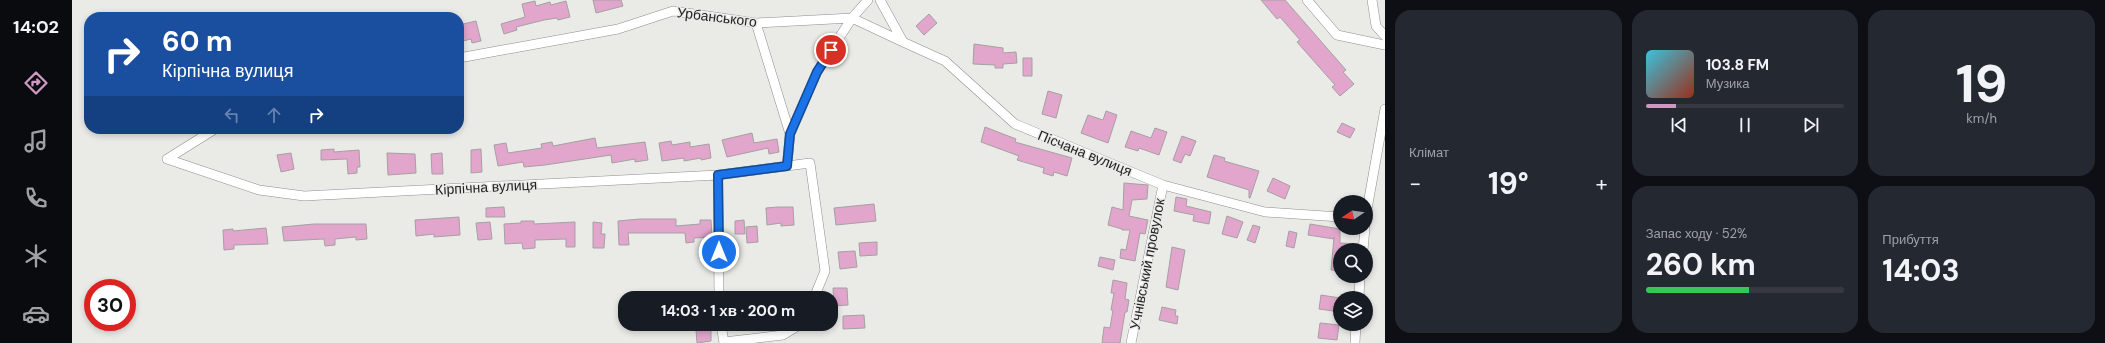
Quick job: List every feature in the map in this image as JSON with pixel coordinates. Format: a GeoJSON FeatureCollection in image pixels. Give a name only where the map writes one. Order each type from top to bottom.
{"type":"FeatureCollection","features":[{"type":"Feature","properties":{"kind":"street"},"geometry":{"type":"LineString","coordinates":[[787,166],[790,134],[817,72],[852,18],[868,0]]}},
{"type":"Feature","properties":{"kind":"street"},"geometry":{"type":"LineString","coordinates":[[880,0],[903,42]]}},
{"type":"Feature","properties":{"kind":"street"},"geometry":{"type":"LineString","coordinates":[[1307,0],[1337,36],[1385,46]]}},
{"type":"Feature","properties":{"kind":"street"},"geometry":{"type":"LineString","coordinates":[[1372,0],[1376,26],[1385,36]]}},
{"type":"Feature","properties":{"kind":"street","name":"Урбанського"},"geometry":{"type":"LineString","coordinates":[[464,57],[618,29],[673,11],[756,23],[852,18],[903,42]]}},
{"type":"Feature","properties":{"kind":"street"},"geometry":{"type":"LineString","coordinates":[[756,23],[790,134]]}},
{"type":"Feature","properties":{"kind":"street","name":"Пiсчана вулиця"},"geometry":{"type":"LineString","coordinates":[[903,42],[945,61],[1014,124],[1163,185],[1265,212],[1333,217]]}},
{"type":"Feature","properties":{"kind":"street"},"geometry":{"type":"LineString","coordinates":[[1370,195],[1385,109]]}},
{"type":"Feature","properties":{"kind":"street","name":"Кiрпiчна вулиця"},"geometry":{"type":"LineString","coordinates":[[207,134],[167,159],[259,190],[304,196],[718,175],[810,163],[825,271],[817,291]]}},
{"type":"Feature","properties":{"kind":"street"},"geometry":{"type":"LineString","coordinates":[[718,175],[719,291]]}},
{"type":"Feature","properties":{"kind":"street","name":"Учнівський провулок"},"geometry":{"type":"LineString","coordinates":[[1131,343],[1163,185]]}},
{"type":"Feature","properties":{"kind":"street"},"geometry":{"type":"LineString","coordinates":[[722,331],[724,342],[784,335],[790,331]]}},
{"type":"Feature","properties":{"kind":"street"},"geometry":{"type":"LineString","coordinates":[[1355,343],[1356,331]]}},
{"type":"Feature","properties":{"kind":"building"},"geometry":{"type":"Polygon","coordinates":[[[593,0],[621,0],[623,6],[596,13],[593,0]]]}},
{"type":"Feature","properties":{"kind":"building"},"geometry":{"type":"Polygon","coordinates":[[[1261,0],[1285,0],[1346,70],[1343,72],[1354,84],[1340,96],[1332,87],[1335,85],[1297,42],[1300,40],[1280,17],[1277,19],[1261,0]]]}},
{"type":"Feature","properties":{"kind":"building"},"geometry":{"type":"Polygon","coordinates":[[[535,1],[536,6],[550,2],[551,5],[566,1],[570,17],[558,20],[557,18],[544,20],[516,27],[517,30],[504,34],[501,24],[525,17],[522,4],[535,1]]]}},
{"type":"Feature","properties":{"kind":"building"},"geometry":{"type":"Polygon","coordinates":[[[929,14],[937,23],[924,35],[916,26],[929,14]]]}},
{"type":"Feature","properties":{"kind":"building"},"geometry":{"type":"Polygon","coordinates":[[[476,21],[481,41],[472,43],[471,39],[464,41],[464,24],[476,21]]]}},
{"type":"Feature","properties":{"kind":"building"},"geometry":{"type":"Polygon","coordinates":[[[974,44],[1003,48],[1003,53],[1016,52],[1017,63],[1003,64],[1003,68],[995,68],[995,65],[973,64],[974,44]]]}},
{"type":"Feature","properties":{"kind":"building"},"geometry":{"type":"Polygon","coordinates":[[[1023,58],[1032,58],[1032,76],[1023,76],[1023,58]]]}},
{"type":"Feature","properties":{"kind":"building"},"geometry":{"type":"Polygon","coordinates":[[[1048,91],[1062,95],[1056,118],[1042,114],[1048,91]]]}},
{"type":"Feature","properties":{"kind":"building"},"geometry":{"type":"Polygon","coordinates":[[[1106,111],[1117,115],[1108,143],[1081,133],[1088,115],[1103,120],[1106,111]]]}},
{"type":"Feature","properties":{"kind":"building"},"geometry":{"type":"Polygon","coordinates":[[[1342,123],[1355,129],[1350,138],[1337,132],[1342,123]]]}},
{"type":"Feature","properties":{"kind":"building"},"geometry":{"type":"Polygon","coordinates":[[[985,127],[1016,139],[1015,142],[1072,158],[1067,176],[1054,172],[1053,176],[1043,173],[1044,168],[1017,160],[1019,156],[981,142],[985,127]]]}},
{"type":"Feature","properties":{"kind":"building"},"geometry":{"type":"Polygon","coordinates":[[[1155,128],[1167,132],[1159,155],[1139,148],[1138,151],[1125,147],[1131,131],[1151,138],[1155,128]]]}},
{"type":"Feature","properties":{"kind":"building"},"geometry":{"type":"Polygon","coordinates":[[[752,133],[754,143],[777,139],[779,152],[769,154],[768,148],[727,157],[722,140],[752,133]]]}},
{"type":"Feature","properties":{"kind":"building"},"geometry":{"type":"Polygon","coordinates":[[[1182,136],[1196,141],[1190,156],[1185,154],[1181,163],[1173,160],[1182,136]]]}},
{"type":"Feature","properties":{"kind":"building"},"geometry":{"type":"Polygon","coordinates":[[[595,138],[597,148],[645,142],[648,160],[635,162],[635,159],[612,163],[611,155],[545,165],[524,167],[523,162],[498,166],[494,145],[506,143],[508,153],[542,148],[541,144],[552,142],[553,146],[595,138]]]}},
{"type":"Feature","properties":{"kind":"building"},"geometry":{"type":"Polygon","coordinates":[[[671,141],[672,145],[690,142],[690,147],[709,144],[711,158],[684,161],[684,158],[662,161],[659,143],[671,141]]]}},
{"type":"Feature","properties":{"kind":"building"},"geometry":{"type":"Polygon","coordinates":[[[334,149],[334,152],[359,150],[360,167],[357,167],[357,173],[348,174],[347,159],[321,160],[321,150],[334,149]]]}},
{"type":"Feature","properties":{"kind":"building"},"geometry":{"type":"Polygon","coordinates":[[[481,149],[482,172],[471,173],[471,150],[481,149]]]}},
{"type":"Feature","properties":{"kind":"building"},"geometry":{"type":"Polygon","coordinates":[[[291,153],[294,169],[281,172],[277,155],[291,153]]]}},
{"type":"Feature","properties":{"kind":"building"},"geometry":{"type":"Polygon","coordinates":[[[387,153],[415,154],[416,173],[388,175],[387,153]]]}},
{"type":"Feature","properties":{"kind":"building"},"geometry":{"type":"Polygon","coordinates":[[[442,153],[443,174],[432,174],[431,154],[442,153]]]}},
{"type":"Feature","properties":{"kind":"building"},"geometry":{"type":"Polygon","coordinates":[[[1214,155],[1225,158],[1224,161],[1259,171],[1250,198],[1249,190],[1207,177],[1214,155]]]}},
{"type":"Feature","properties":{"kind":"building"},"geometry":{"type":"Polygon","coordinates":[[[1273,178],[1290,186],[1285,199],[1267,191],[1273,178]]]}},
{"type":"Feature","properties":{"kind":"building"},"geometry":{"type":"Polygon","coordinates":[[[1124,183],[1148,185],[1147,199],[1132,200],[1129,216],[1148,220],[1145,234],[1140,233],[1135,261],[1120,258],[1121,249],[1126,250],[1130,230],[1122,230],[1108,225],[1112,207],[1123,210],[1124,183]]]}},
{"type":"Feature","properties":{"kind":"building"},"geometry":{"type":"Polygon","coordinates":[[[1176,197],[1187,199],[1186,206],[1211,212],[1209,224],[1193,221],[1194,215],[1174,211],[1176,197]]]}},
{"type":"Feature","properties":{"kind":"building"},"geometry":{"type":"Polygon","coordinates":[[[874,204],[876,221],[836,225],[834,208],[874,204]]]}},
{"type":"Feature","properties":{"kind":"building"},"geometry":{"type":"Polygon","coordinates":[[[504,207],[505,217],[486,217],[486,208],[504,207]]]}},
{"type":"Feature","properties":{"kind":"building"},"geometry":{"type":"Polygon","coordinates":[[[793,207],[794,225],[781,226],[781,223],[767,225],[766,208],[793,207]]]}},
{"type":"Feature","properties":{"kind":"building"},"geometry":{"type":"Polygon","coordinates":[[[1227,216],[1243,222],[1237,238],[1222,234],[1227,216]]]}},
{"type":"Feature","properties":{"kind":"building"},"geometry":{"type":"Polygon","coordinates":[[[459,217],[460,235],[434,237],[434,234],[416,236],[415,220],[459,217]]]}},
{"type":"Feature","properties":{"kind":"building"},"geometry":{"type":"Polygon","coordinates":[[[640,219],[676,219],[676,226],[700,224],[700,220],[711,220],[712,237],[694,238],[694,242],[686,243],[685,233],[628,233],[629,245],[619,245],[618,221],[640,219]]]}},
{"type":"Feature","properties":{"kind":"building"},"geometry":{"type":"Polygon","coordinates":[[[744,220],[745,234],[735,234],[735,221],[744,220]]]}},
{"type":"Feature","properties":{"kind":"building"},"geometry":{"type":"Polygon","coordinates":[[[521,221],[534,221],[534,224],[575,222],[575,247],[566,247],[566,239],[535,240],[535,248],[523,249],[522,243],[505,244],[504,224],[521,223],[521,221]]]}},
{"type":"Feature","properties":{"kind":"building"},"geometry":{"type":"Polygon","coordinates":[[[490,222],[492,239],[478,240],[476,223],[490,222]]]}},
{"type":"Feature","properties":{"kind":"building"},"geometry":{"type":"Polygon","coordinates":[[[593,222],[602,223],[601,234],[605,234],[604,248],[593,248],[593,222]]]}},
{"type":"Feature","properties":{"kind":"building"},"geometry":{"type":"Polygon","coordinates":[[[314,224],[366,224],[367,239],[356,240],[356,237],[335,239],[335,245],[325,246],[324,239],[284,241],[282,227],[314,224]]]}},
{"type":"Feature","properties":{"kind":"building"},"geometry":{"type":"Polygon","coordinates":[[[1310,224],[1333,228],[1333,235],[1340,235],[1340,243],[1334,243],[1334,239],[1308,235],[1310,224]]]}},
{"type":"Feature","properties":{"kind":"building"},"geometry":{"type":"Polygon","coordinates":[[[1253,225],[1260,227],[1255,243],[1247,240],[1253,225]]]}},
{"type":"Feature","properties":{"kind":"building"},"geometry":{"type":"Polygon","coordinates":[[[757,226],[758,242],[747,243],[746,227],[757,226]]]}},
{"type":"Feature","properties":{"kind":"building"},"geometry":{"type":"Polygon","coordinates":[[[266,228],[268,244],[234,245],[234,249],[224,250],[223,230],[233,229],[233,231],[266,228]]]}},
{"type":"Feature","properties":{"kind":"building"},"geometry":{"type":"Polygon","coordinates":[[[1289,231],[1297,233],[1294,248],[1286,246],[1289,231]]]}},
{"type":"Feature","properties":{"kind":"building"},"geometry":{"type":"Polygon","coordinates":[[[877,242],[877,255],[860,256],[859,243],[877,242]]]}},
{"type":"Feature","properties":{"kind":"building"},"geometry":{"type":"Polygon","coordinates":[[[1172,247],[1185,250],[1178,290],[1166,287],[1172,247]]]}},
{"type":"Feature","properties":{"kind":"building"},"geometry":{"type":"Polygon","coordinates":[[[1333,249],[1333,270],[1331,270],[1333,249]]]}},
{"type":"Feature","properties":{"kind":"building"},"geometry":{"type":"Polygon","coordinates":[[[855,251],[857,267],[840,269],[838,252],[855,251]]]}},
{"type":"Feature","properties":{"kind":"building"},"geometry":{"type":"Polygon","coordinates":[[[1100,257],[1115,260],[1113,270],[1098,266],[1100,257]]]}},
{"type":"Feature","properties":{"kind":"building"},"geometry":{"type":"Polygon","coordinates":[[[1113,280],[1127,283],[1125,299],[1129,300],[1127,312],[1125,312],[1120,343],[1102,343],[1104,327],[1110,328],[1113,310],[1111,310],[1114,293],[1111,293],[1113,280]]]}},
{"type":"Feature","properties":{"kind":"building"},"geometry":{"type":"Polygon","coordinates":[[[833,288],[847,288],[848,305],[838,306],[838,291],[833,291],[833,288]]]}},
{"type":"Feature","properties":{"kind":"building"},"geometry":{"type":"Polygon","coordinates":[[[1321,295],[1333,297],[1333,311],[1319,309],[1321,295]]]}},
{"type":"Feature","properties":{"kind":"building"},"geometry":{"type":"Polygon","coordinates":[[[1162,307],[1176,310],[1175,316],[1178,316],[1177,324],[1159,320],[1162,307]]]}},
{"type":"Feature","properties":{"kind":"building"},"geometry":{"type":"Polygon","coordinates":[[[864,315],[865,328],[843,329],[843,316],[864,315]]]}},
{"type":"Feature","properties":{"kind":"building"},"geometry":{"type":"Polygon","coordinates":[[[1320,323],[1333,324],[1333,331],[1338,331],[1337,340],[1318,338],[1320,323]]]}},
{"type":"Feature","properties":{"kind":"building"},"geometry":{"type":"Polygon","coordinates":[[[696,331],[711,331],[711,341],[697,343],[696,331]]]}},
{"type":"Feature","properties":{"kind":"route"},"geometry":{"type":"LineString","coordinates":[[719,252],[718,175],[787,166],[790,134],[817,72],[831,50]]}}]}
